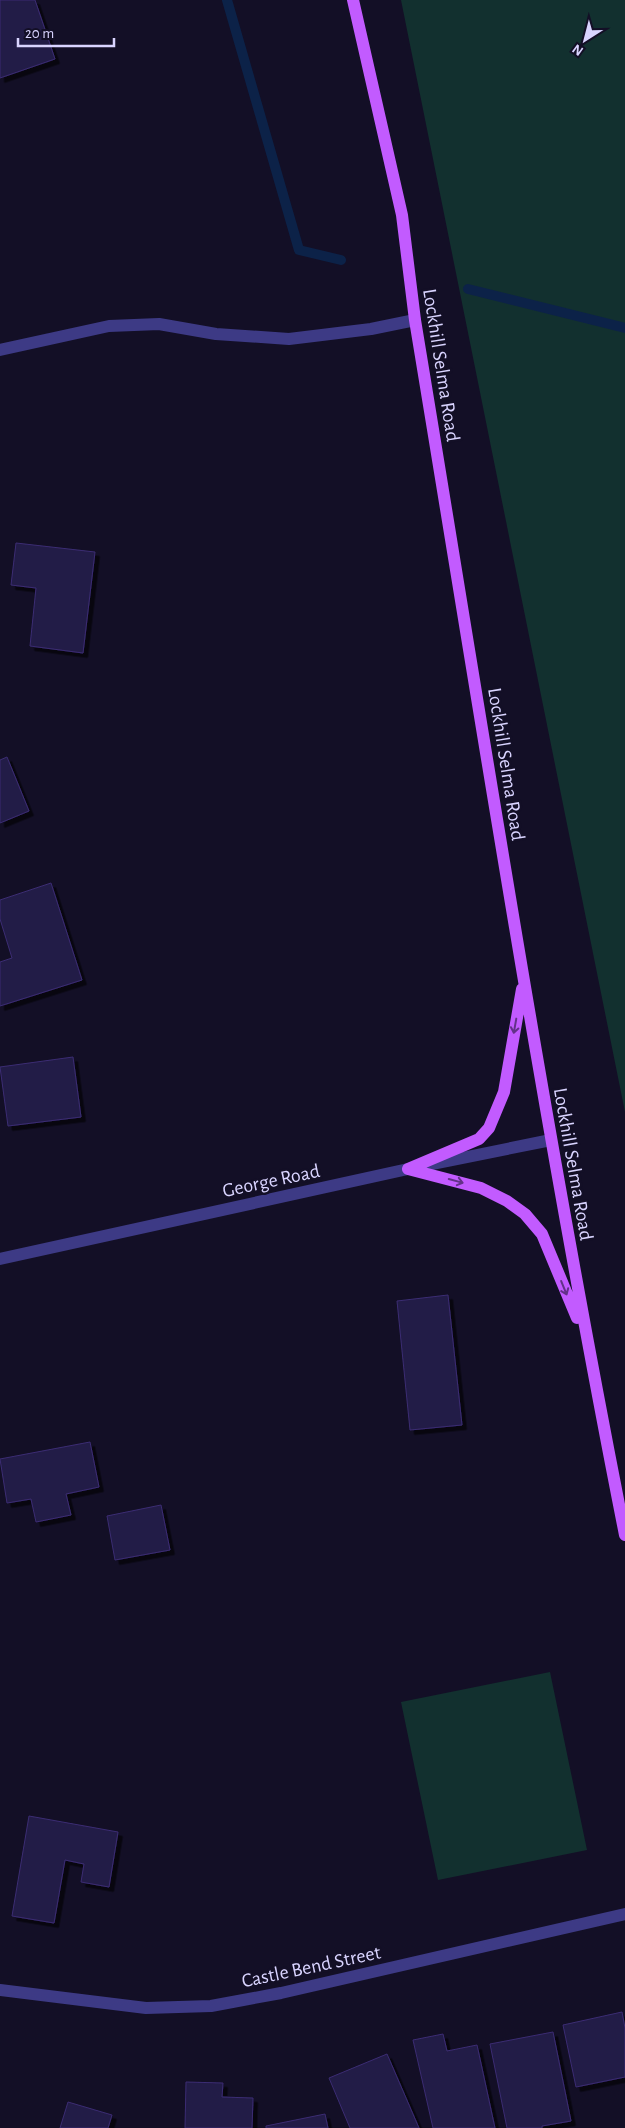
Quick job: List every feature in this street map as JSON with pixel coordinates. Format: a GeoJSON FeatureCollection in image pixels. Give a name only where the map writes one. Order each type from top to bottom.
{"type":"FeatureCollection","features":[{"type":"Feature","properties":{"kind":"main road","name":"Lockhill Selma Road"},"geometry":{"type":"LineString","coordinates":[[353,0],[402,215],[415,320],[551,1140],[587,1344],[625,1535]]}},
{"type":"Feature","properties":{"kind":"main road"},"geometry":{"type":"LineString","coordinates":[[408,1169],[479,1139],[490,1128],[504,1092],[524,978]]}},
{"type":"Feature","properties":{"kind":"main road"},"geometry":{"type":"LineString","coordinates":[[408,1169],[481,1188],[508,1201],[525,1214],[542,1234],[587,1344]]}},
{"type":"Feature","properties":{"kind":"street"},"geometry":{"type":"LineString","coordinates":[[0,350],[108,326],[159,324],[216,334],[289,339],[371,329],[415,320]]}},
{"type":"Feature","properties":{"kind":"street","name":"George Road"},"geometry":{"type":"LineString","coordinates":[[0,1259],[408,1169],[551,1140]]}},
{"type":"Feature","properties":{"kind":"street","name":"Castle Bend Street"},"geometry":{"type":"LineString","coordinates":[[0,1990],[146,2008],[211,2006],[281,1993],[625,1914]]}},
{"type":"Feature","properties":{"kind":"green space"},"geometry":{"type":"Polygon","coordinates":[[[401,0],[625,0],[625,1112],[401,0]]]}},
{"type":"Feature","properties":{"kind":"green space"},"geometry":{"type":"Polygon","coordinates":[[[550,1672],[587,1850],[438,1880],[401,1702],[550,1672]]]}},
{"type":"Feature","properties":{"kind":"building"},"geometry":{"type":"Polygon","coordinates":[[[0,0],[35,0],[55,59],[0,78],[0,0]]]}},
{"type":"Feature","properties":{"kind":"building"},"geometry":{"type":"Polygon","coordinates":[[[16,543],[95,552],[83,653],[30,646],[36,588],[11,585],[16,543]]]}},
{"type":"Feature","properties":{"kind":"building"},"geometry":{"type":"Polygon","coordinates":[[[7,757],[29,811],[0,823],[0,760],[7,757]]]}},
{"type":"Feature","properties":{"kind":"building"},"geometry":{"type":"Polygon","coordinates":[[[51,883],[82,980],[0,1006],[0,962],[12,958],[0,919],[0,900],[51,883]]]}},
{"type":"Feature","properties":{"kind":"building"},"geometry":{"type":"Polygon","coordinates":[[[73,1057],[81,1117],[8,1126],[0,1067],[73,1057]]]}},
{"type":"Feature","properties":{"kind":"building"},"geometry":{"type":"Polygon","coordinates":[[[448,1295],[462,1425],[410,1430],[397,1301],[448,1295]]]}},
{"type":"Feature","properties":{"kind":"building"},"geometry":{"type":"Polygon","coordinates":[[[90,1442],[99,1487],[66,1494],[71,1515],[36,1522],[31,1499],[7,1503],[0,1459],[90,1442]]]}},
{"type":"Feature","properties":{"kind":"building"},"geometry":{"type":"Polygon","coordinates":[[[161,1505],[170,1550],[115,1560],[107,1516],[161,1505]]]}},
{"type":"Feature","properties":{"kind":"building"},"geometry":{"type":"Polygon","coordinates":[[[29,1816],[118,1832],[109,1887],[81,1882],[84,1864],[65,1860],[54,1923],[12,1916],[29,1816]]]}},
{"type":"Feature","properties":{"kind":"building"},"geometry":{"type":"Polygon","coordinates":[[[622,2012],[625,2028],[625,2077],[576,2087],[563,2025],[622,2012]]]}},
{"type":"Feature","properties":{"kind":"building"},"geometry":{"type":"Polygon","coordinates":[[[553,2032],[571,2121],[542,2126],[542,2128],[507,2128],[490,2044],[553,2032]]]}},
{"type":"Feature","properties":{"kind":"building"},"geometry":{"type":"Polygon","coordinates":[[[443,2034],[447,2051],[477,2045],[495,2128],[433,2128],[413,2040],[443,2034]]]}},
{"type":"Feature","properties":{"kind":"building"},"geometry":{"type":"Polygon","coordinates":[[[387,2054],[419,2128],[350,2128],[329,2078],[387,2054]]]}},
{"type":"Feature","properties":{"kind":"building"},"geometry":{"type":"Polygon","coordinates":[[[186,2082],[223,2083],[222,2097],[253,2098],[252,2128],[185,2128],[186,2082]]]}},
{"type":"Feature","properties":{"kind":"building"},"geometry":{"type":"Polygon","coordinates":[[[68,2102],[112,2115],[108,2128],[60,2128],[68,2102]]]}},
{"type":"Feature","properties":{"kind":"building"},"geometry":{"type":"Polygon","coordinates":[[[325,2114],[328,2128],[266,2128],[266,2126],[325,2114]]]}},
{"type":"Feature","properties":{"kind":"waterway"},"geometry":{"type":"LineString","coordinates":[[227,0],[299,250],[341,260]]}},
{"type":"Feature","properties":{"kind":"waterway"},"geometry":{"type":"LineString","coordinates":[[468,289],[625,328]]}}]}
